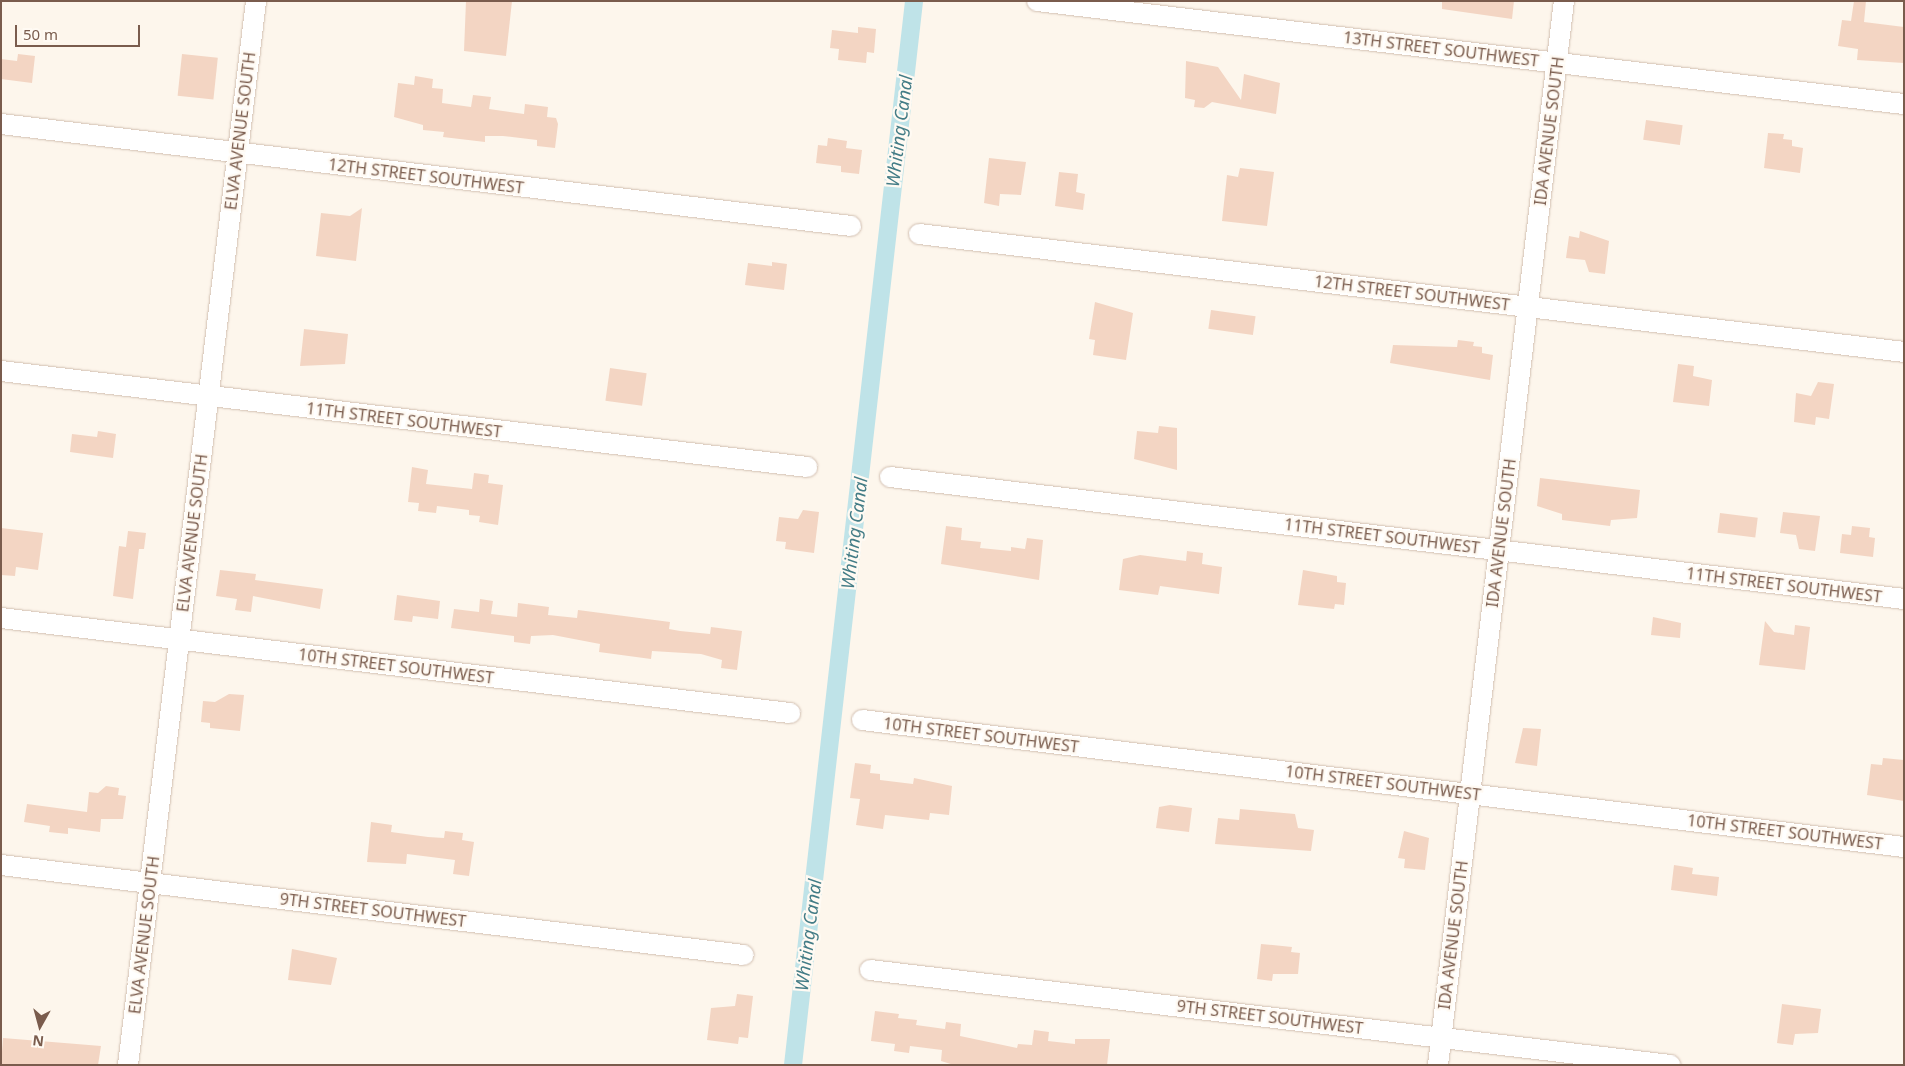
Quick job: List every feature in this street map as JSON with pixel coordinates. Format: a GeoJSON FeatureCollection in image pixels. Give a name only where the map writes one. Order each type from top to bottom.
{"type":"FeatureCollection","features":[{"type":"Feature","properties":{"kind":"street","name":"ELVA AVENUE SOUTH"},"geometry":{"type":"LineString","coordinates":[[128,1065],[256,1]]}},
{"type":"Feature","properties":{"kind":"street","name":"13TH STREET SOUTHWEST"},"geometry":{"type":"LineString","coordinates":[[1037,1],[1904,104]]}},
{"type":"Feature","properties":{"kind":"street","name":"IDA AVENUE SOUTH"},"geometry":{"type":"LineString","coordinates":[[1438,1065],[1564,1]]}},
{"type":"Feature","properties":{"kind":"street","name":"12TH STREET SOUTHWEST"},"geometry":{"type":"LineString","coordinates":[[1,124],[237,154],[851,226]]}},
{"type":"Feature","properties":{"kind":"street","name":"12TH STREET SOUTHWEST"},"geometry":{"type":"LineString","coordinates":[[919,234],[1904,352]]}},
{"type":"Feature","properties":{"kind":"street","name":"11TH STREET SOUTHWEST"},"geometry":{"type":"LineString","coordinates":[[1,371],[807,467]]}},
{"type":"Feature","properties":{"kind":"street","name":"11TH STREET SOUTHWEST"},"geometry":{"type":"LineString","coordinates":[[890,477],[1904,599]]}},
{"type":"Feature","properties":{"kind":"street","name":"10TH STREET SOUTHWEST"},"geometry":{"type":"LineString","coordinates":[[1,618],[790,713]]}},
{"type":"Feature","properties":{"kind":"street","name":"10TH STREET SOUTHWEST"},"geometry":{"type":"LineString","coordinates":[[862,720],[1904,846]]}},
{"type":"Feature","properties":{"kind":"street","name":"9TH STREET SOUTHWEST"},"geometry":{"type":"LineString","coordinates":[[1,865],[744,955]]}},
{"type":"Feature","properties":{"kind":"street","name":"9TH STREET SOUTHWEST"},"geometry":{"type":"LineString","coordinates":[[870,970],[1670,1065]]}},
{"type":"Feature","properties":{"kind":"building"},"geometry":{"type":"Polygon","coordinates":[[[466,1],[512,1],[506,56],[464,51],[466,1]]]}},
{"type":"Feature","properties":{"kind":"building"},"geometry":{"type":"Polygon","coordinates":[[[1442,1],[1514,1],[1512,19],[1442,9],[1442,1]]]}},
{"type":"Feature","properties":{"kind":"building"},"geometry":{"type":"Polygon","coordinates":[[[1854,1],[1866,1],[1864,22],[1904,27],[1904,63],[1857,60],[1858,49],[1838,46],[1842,20],[1851,21],[1854,1]]]}},
{"type":"Feature","properties":{"kind":"building"},"geometry":{"type":"Polygon","coordinates":[[[858,27],[876,29],[874,53],[867,52],[866,63],[838,60],[839,49],[830,48],[832,30],[858,33],[858,27]]]}},
{"type":"Feature","properties":{"kind":"building"},"geometry":{"type":"Polygon","coordinates":[[[18,54],[35,56],[32,83],[1,79],[1,59],[17,61],[18,54]]]}},
{"type":"Feature","properties":{"kind":"building"},"geometry":{"type":"Polygon","coordinates":[[[182,54],[218,58],[213,100],[178,96],[182,54]]]}},
{"type":"Feature","properties":{"kind":"building"},"geometry":{"type":"Polygon","coordinates":[[[1186,61],[1218,67],[1241,100],[1244,74],[1280,83],[1276,114],[1212,102],[1204,108],[1194,107],[1195,100],[1185,98],[1186,61]]]}},
{"type":"Feature","properties":{"kind":"building"},"geometry":{"type":"Polygon","coordinates":[[[415,76],[433,79],[432,88],[443,89],[442,103],[471,107],[473,95],[491,97],[489,109],[524,114],[525,104],[548,107],[547,117],[556,118],[558,124],[555,148],[537,146],[537,140],[503,136],[485,136],[485,142],[443,137],[444,132],[423,130],[423,125],[394,117],[398,83],[414,85],[415,76]]]}},
{"type":"Feature","properties":{"kind":"building"},"geometry":{"type":"Polygon","coordinates":[[[1646,120],[1683,125],[1680,145],[1643,140],[1646,120]]]}},
{"type":"Feature","properties":{"kind":"building"},"geometry":{"type":"Polygon","coordinates":[[[1768,133],[1784,134],[1783,139],[1792,140],[1792,146],[1803,148],[1800,173],[1764,168],[1768,133]]]}},
{"type":"Feature","properties":{"kind":"building"},"geometry":{"type":"Polygon","coordinates":[[[828,138],[847,141],[846,148],[862,150],[859,174],[841,172],[841,166],[816,163],[818,145],[827,146],[828,138]]]}},
{"type":"Feature","properties":{"kind":"building"},"geometry":{"type":"Polygon","coordinates":[[[989,158],[1026,162],[1021,195],[1000,194],[999,206],[984,203],[989,158]]]}},
{"type":"Feature","properties":{"kind":"building"},"geometry":{"type":"Polygon","coordinates":[[[1240,168],[1274,172],[1267,226],[1222,221],[1227,175],[1238,177],[1240,168]]]}},
{"type":"Feature","properties":{"kind":"building"},"geometry":{"type":"Polygon","coordinates":[[[1059,172],[1078,174],[1076,192],[1085,194],[1083,210],[1055,206],[1059,172]]]}},
{"type":"Feature","properties":{"kind":"building"},"geometry":{"type":"Polygon","coordinates":[[[362,208],[356,261],[316,256],[321,213],[350,216],[362,208]]]}},
{"type":"Feature","properties":{"kind":"building"},"geometry":{"type":"Polygon","coordinates":[[[1580,231],[1609,241],[1605,274],[1589,272],[1585,260],[1566,258],[1569,236],[1579,238],[1580,231]]]}},
{"type":"Feature","properties":{"kind":"building"},"geometry":{"type":"Polygon","coordinates":[[[772,262],[787,264],[784,290],[745,285],[748,263],[772,266],[772,262]]]}},
{"type":"Feature","properties":{"kind":"building"},"geometry":{"type":"Polygon","coordinates":[[[1095,302],[1133,313],[1126,360],[1093,355],[1095,340],[1089,339],[1095,302]]]}},
{"type":"Feature","properties":{"kind":"building"},"geometry":{"type":"Polygon","coordinates":[[[1211,310],[1256,316],[1253,335],[1208,329],[1211,310]]]}},
{"type":"Feature","properties":{"kind":"building"},"geometry":{"type":"Polygon","coordinates":[[[304,329],[348,334],[345,364],[300,366],[304,329]]]}},
{"type":"Feature","properties":{"kind":"building"},"geometry":{"type":"Polygon","coordinates":[[[1458,340],[1474,342],[1473,346],[1482,347],[1482,353],[1493,355],[1490,380],[1390,363],[1393,345],[1457,347],[1458,340]]]}},
{"type":"Feature","properties":{"kind":"building"},"geometry":{"type":"Polygon","coordinates":[[[1678,364],[1694,366],[1693,376],[1712,380],[1709,406],[1673,402],[1678,364]]]}},
{"type":"Feature","properties":{"kind":"building"},"geometry":{"type":"Polygon","coordinates":[[[610,368],[647,373],[642,406],[605,401],[610,368]]]}},
{"type":"Feature","properties":{"kind":"building"},"geometry":{"type":"Polygon","coordinates":[[[1818,382],[1834,384],[1829,419],[1816,417],[1815,425],[1794,422],[1796,393],[1811,396],[1818,382]]]}},
{"type":"Feature","properties":{"kind":"building"},"geometry":{"type":"Polygon","coordinates":[[[1159,426],[1177,428],[1177,470],[1134,459],[1137,431],[1158,433],[1159,426]]]}},
{"type":"Feature","properties":{"kind":"building"},"geometry":{"type":"Polygon","coordinates":[[[98,431],[116,434],[113,458],[70,452],[72,434],[97,437],[98,431]]]}},
{"type":"Feature","properties":{"kind":"building"},"geometry":{"type":"Polygon","coordinates":[[[412,467],[428,470],[426,484],[472,489],[474,473],[489,475],[488,483],[503,485],[498,525],[479,522],[480,516],[469,515],[469,510],[437,506],[436,513],[418,511],[419,503],[408,502],[412,467]]]}},
{"type":"Feature","properties":{"kind":"building"},"geometry":{"type":"Polygon","coordinates":[[[1540,478],[1640,490],[1637,518],[1611,520],[1610,526],[1562,520],[1562,514],[1537,506],[1540,478]]]}},
{"type":"Feature","properties":{"kind":"building"},"geometry":{"type":"Polygon","coordinates":[[[803,510],[819,512],[814,553],[785,549],[786,542],[776,541],[779,517],[798,519],[803,510]]]}},
{"type":"Feature","properties":{"kind":"building"},"geometry":{"type":"Polygon","coordinates":[[[1783,512],[1820,516],[1815,551],[1799,549],[1796,535],[1780,533],[1783,512]]]}},
{"type":"Feature","properties":{"kind":"building"},"geometry":{"type":"Polygon","coordinates":[[[1720,513],[1758,518],[1755,537],[1718,533],[1720,513]]]}},
{"type":"Feature","properties":{"kind":"building"},"geometry":{"type":"Polygon","coordinates":[[[946,526],[962,528],[961,540],[981,542],[980,548],[1011,551],[1011,547],[1025,549],[1027,538],[1043,540],[1039,580],[941,564],[946,526]]]}},
{"type":"Feature","properties":{"kind":"building"},"geometry":{"type":"Polygon","coordinates":[[[1852,526],[1870,528],[1869,537],[1875,538],[1873,557],[1840,553],[1842,534],[1851,535],[1852,526]]]}},
{"type":"Feature","properties":{"kind":"building"},"geometry":{"type":"Polygon","coordinates":[[[1,528],[43,533],[38,570],[16,567],[15,576],[1,575],[1,528]]]}},
{"type":"Feature","properties":{"kind":"building"},"geometry":{"type":"Polygon","coordinates":[[[128,531],[146,533],[144,549],[139,549],[133,599],[113,596],[119,546],[126,547],[128,531]]]}},
{"type":"Feature","properties":{"kind":"building"},"geometry":{"type":"Polygon","coordinates":[[[1187,551],[1203,553],[1202,564],[1222,567],[1219,594],[1160,586],[1158,595],[1119,590],[1123,559],[1140,555],[1186,561],[1187,551]]]}},
{"type":"Feature","properties":{"kind":"building"},"geometry":{"type":"Polygon","coordinates":[[[220,570],[256,574],[255,580],[323,589],[320,609],[253,596],[251,612],[235,610],[237,599],[216,596],[220,570]]]}},
{"type":"Feature","properties":{"kind":"building"},"geometry":{"type":"Polygon","coordinates":[[[1303,570],[1337,576],[1337,582],[1346,583],[1344,605],[1335,604],[1334,609],[1298,605],[1303,570]]]}},
{"type":"Feature","properties":{"kind":"building"},"geometry":{"type":"Polygon","coordinates":[[[397,595],[440,601],[438,619],[413,616],[412,622],[394,620],[397,595]]]}},
{"type":"Feature","properties":{"kind":"building"},"geometry":{"type":"Polygon","coordinates":[[[480,599],[493,601],[491,614],[517,617],[518,603],[549,607],[548,615],[577,618],[578,610],[670,622],[669,629],[680,631],[710,634],[711,627],[742,631],[737,670],[721,668],[722,660],[701,654],[652,651],[651,659],[599,652],[600,644],[553,635],[531,636],[530,644],[514,642],[514,636],[451,628],[454,609],[479,612],[480,599]]]}},
{"type":"Feature","properties":{"kind":"building"},"geometry":{"type":"Polygon","coordinates":[[[1653,617],[1681,623],[1680,638],[1651,635],[1653,617]]]}},
{"type":"Feature","properties":{"kind":"building"},"geometry":{"type":"Polygon","coordinates":[[[1765,621],[1774,632],[1794,635],[1795,625],[1810,627],[1805,670],[1759,665],[1765,621]]]}},
{"type":"Feature","properties":{"kind":"building"},"geometry":{"type":"Polygon","coordinates":[[[229,694],[244,695],[240,731],[210,728],[210,723],[201,722],[203,701],[215,702],[229,694]]]}},
{"type":"Feature","properties":{"kind":"building"},"geometry":{"type":"Polygon","coordinates":[[[1523,728],[1541,729],[1537,766],[1515,763],[1523,728]]]}},
{"type":"Feature","properties":{"kind":"building"},"geometry":{"type":"Polygon","coordinates":[[[1883,758],[1904,760],[1904,801],[1867,795],[1871,764],[1882,765],[1883,758]]]}},
{"type":"Feature","properties":{"kind":"building"},"geometry":{"type":"Polygon","coordinates":[[[855,763],[871,765],[870,773],[880,774],[880,780],[913,784],[914,778],[952,786],[949,815],[930,813],[929,820],[885,815],[883,829],[856,825],[860,799],[850,798],[855,763]]]}},
{"type":"Feature","properties":{"kind":"building"},"geometry":{"type":"Polygon","coordinates":[[[106,786],[119,788],[118,795],[126,796],[123,819],[101,819],[100,832],[68,828],[68,834],[49,832],[50,826],[24,822],[27,804],[87,812],[89,792],[98,793],[106,786]]]}},
{"type":"Feature","properties":{"kind":"building"},"geometry":{"type":"Polygon","coordinates":[[[1170,805],[1192,808],[1189,832],[1156,828],[1159,807],[1170,805]]]}},
{"type":"Feature","properties":{"kind":"building"},"geometry":{"type":"Polygon","coordinates":[[[1240,809],[1295,814],[1298,828],[1314,830],[1311,851],[1215,844],[1218,818],[1239,820],[1240,809]]]}},
{"type":"Feature","properties":{"kind":"building"},"geometry":{"type":"Polygon","coordinates":[[[371,822],[392,825],[391,832],[428,837],[444,838],[445,831],[463,833],[462,840],[474,842],[469,876],[453,874],[455,860],[407,854],[406,864],[367,862],[371,822]]]}},
{"type":"Feature","properties":{"kind":"building"},"geometry":{"type":"Polygon","coordinates":[[[1404,831],[1429,838],[1425,870],[1404,868],[1405,859],[1398,858],[1404,831]]]}},
{"type":"Feature","properties":{"kind":"building"},"geometry":{"type":"Polygon","coordinates":[[[1674,865],[1693,868],[1692,874],[1719,877],[1717,896],[1671,890],[1674,865]]]}},
{"type":"Feature","properties":{"kind":"building"},"geometry":{"type":"Polygon","coordinates":[[[1261,944],[1292,947],[1291,952],[1300,953],[1298,974],[1273,974],[1272,981],[1257,979],[1261,944]]]}},
{"type":"Feature","properties":{"kind":"building"},"geometry":{"type":"Polygon","coordinates":[[[292,949],[337,958],[331,985],[288,980],[292,949]]]}},
{"type":"Feature","properties":{"kind":"building"},"geometry":{"type":"Polygon","coordinates":[[[737,994],[753,996],[748,1038],[739,1037],[738,1044],[707,1040],[711,1008],[735,1006],[737,994]]]}},
{"type":"Feature","properties":{"kind":"building"},"geometry":{"type":"Polygon","coordinates":[[[1782,1004],[1821,1009],[1818,1033],[1795,1034],[1793,1045],[1777,1043],[1782,1004]]]}},
{"type":"Feature","properties":{"kind":"building"},"geometry":{"type":"Polygon","coordinates":[[[875,1011],[899,1014],[898,1018],[917,1020],[916,1025],[945,1029],[946,1022],[961,1024],[960,1036],[1017,1048],[1018,1044],[1032,1045],[1034,1030],[1049,1032],[1048,1041],[1075,1044],[1075,1039],[1110,1039],[1107,1065],[954,1065],[941,1061],[942,1050],[910,1046],[909,1053],[894,1051],[895,1044],[871,1041],[875,1011]]]}},
{"type":"Feature","properties":{"kind":"building"},"geometry":{"type":"Polygon","coordinates":[[[3,1038],[101,1046],[98,1065],[1,1065],[3,1038]]]}},
{"type":"Feature","properties":{"kind":"waterway","name":"Whiting Canal"},"geometry":{"type":"LineString","coordinates":[[793,1065],[914,1]]}}]}
